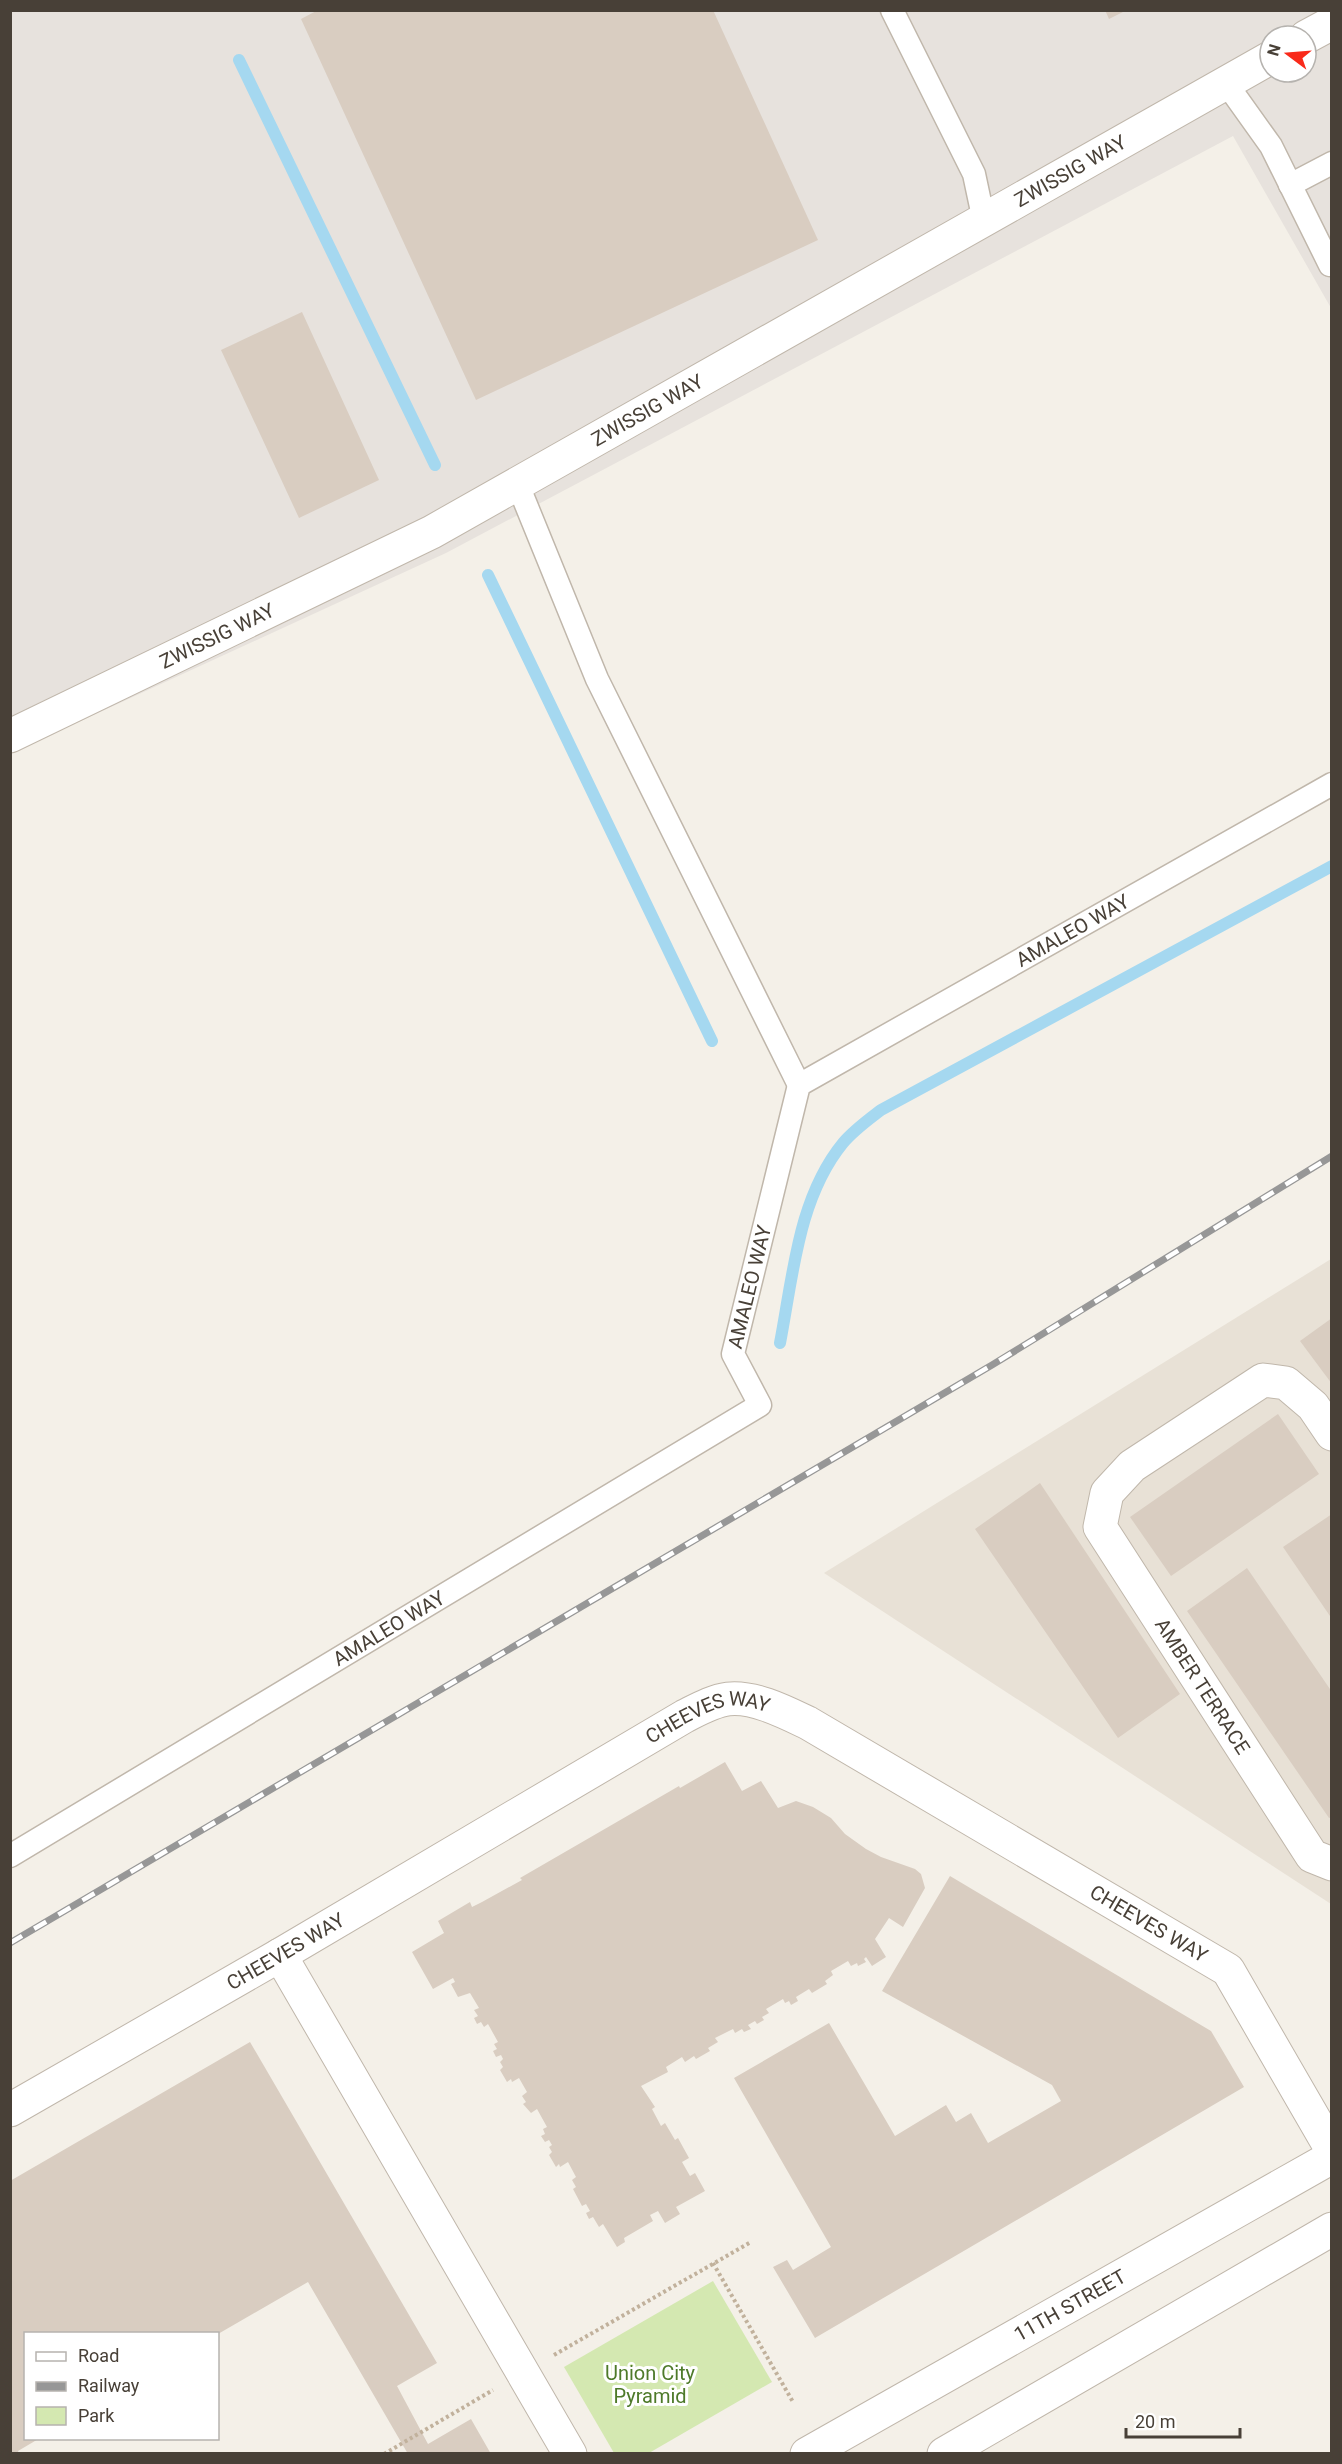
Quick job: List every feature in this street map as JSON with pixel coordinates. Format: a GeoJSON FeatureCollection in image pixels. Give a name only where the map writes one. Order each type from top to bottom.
{"type":"FeatureCollection","features":[{"type":"Feature","properties":{"kind":"street"},"geometry":{"type":"LineString","coordinates":[[1318,31],[1332,23]]}},
{"type":"Feature","properties":{"kind":"street","name":"ZWISSIG WAY"},"geometry":{"type":"LineString","coordinates":[[10,736],[432,532],[1258,65]]}},
{"type":"Feature","properties":{"kind":"street","name":"AMBER TERRACE"},"geometry":{"type":"LineString","coordinates":[[1332,1434],[1313,1406],[1286,1383],[1263,1380],[1132,1466],[1107,1494],[1100,1527],[1312,1856],[1332,1864]]}},
{"type":"Feature","properties":{"kind":"street","name":"CHEEVES WAY"},"geometry":{"type":"LineString","coordinates":[[10,2110],[280,1955],[685,1716],[720,1701],[739,1699],[780,1710],[808,1723],[1228,1970],[1332,2150]]}},
{"type":"Feature","properties":{"kind":"street"},"geometry":{"type":"LineString","coordinates":[[280,1955],[570,2454]]}},
{"type":"Feature","properties":{"kind":"street","name":"11TH STREET"},"geometry":{"type":"LineString","coordinates":[[807,2454],[840,2446],[1332,2157]]}},
{"type":"Feature","properties":{"kind":"street"},"geometry":{"type":"LineString","coordinates":[[945,2454],[1332,2229]]}},
{"type":"Feature","properties":{"kind":"lane"},"geometry":{"type":"LineString","coordinates":[[892,10],[974,174],[984,221]]}},
{"type":"Feature","properties":{"kind":"lane"},"geometry":{"type":"LineString","coordinates":[[1226,83],[1271,146],[1330,265]]}},
{"type":"Feature","properties":{"kind":"lane"},"geometry":{"type":"LineString","coordinates":[[1290,185],[1332,163]]}},
{"type":"Feature","properties":{"kind":"lane"},"geometry":{"type":"LineString","coordinates":[[518,485],[597,679],[799,1085]]}},
{"type":"Feature","properties":{"kind":"lane","name":"AMALEO WAY"},"geometry":{"type":"LineString","coordinates":[[10,1856],[760,1405],[733,1354],[799,1085],[1332,784]]}},
{"type":"Feature","properties":{"kind":"path"},"geometry":{"type":"LineString","coordinates":[[384,2454],[751,2242]]}},
{"type":"Feature","properties":{"kind":"path"},"geometry":{"type":"LineString","coordinates":[[713,2263],[793,2402]]}},
{"type":"Feature","properties":{"kind":"shaded area"},"geometry":{"type":"Polygon","coordinates":[[[10,11],[1331,11],[1331,308],[1233,136],[446,553],[11,753],[10,11]]]}},
{"type":"Feature","properties":{"kind":"shaded area"},"geometry":{"type":"Polygon","coordinates":[[[1331,1259],[1331,1904],[824,1573],[1331,1259]]]}},
{"type":"Feature","properties":{"kind":"green space","name":"Union City Pyramid"},"geometry":{"type":"Polygon","coordinates":[[[713,2281],[772,2382],[649,2453],[614,2453],[564,2367],[713,2281]]]}},
{"type":"Feature","properties":{"kind":"building"},"geometry":{"type":"Polygon","coordinates":[[[318,10],[713,10],[818,240],[476,400],[301,19],[318,10]]]}},
{"type":"Feature","properties":{"kind":"building"},"geometry":{"type":"Polygon","coordinates":[[[1105,10],[1127,10],[1109,19],[1105,10]]]}},
{"type":"Feature","properties":{"kind":"building"},"geometry":{"type":"Polygon","coordinates":[[[302,312],[379,480],[299,518],[221,350],[302,312]]]}},
{"type":"Feature","properties":{"kind":"building"},"geometry":{"type":"Polygon","coordinates":[[[1332,1318],[1332,1384],[1300,1341],[1332,1318]]]}},
{"type":"Feature","properties":{"kind":"building"},"geometry":{"type":"Polygon","coordinates":[[[1278,1414],[1319,1474],[1171,1576],[1130,1517],[1278,1414]]]}},
{"type":"Feature","properties":{"kind":"building"},"geometry":{"type":"Polygon","coordinates":[[[1040,1483],[1180,1694],[1118,1738],[975,1529],[1040,1483]]]}},
{"type":"Feature","properties":{"kind":"building"},"geometry":{"type":"Polygon","coordinates":[[[1332,1514],[1332,1619],[1283,1547],[1332,1514]]]}},
{"type":"Feature","properties":{"kind":"building"},"geometry":{"type":"Polygon","coordinates":[[[1247,1568],[1332,1692],[1332,1817],[1329,1818],[1187,1611],[1247,1568]]]}},
{"type":"Feature","properties":{"kind":"building"},"geometry":{"type":"Polygon","coordinates":[[[725,1762],[742,1791],[761,1781],[778,1808],[796,1801],[813,1807],[831,1818],[845,1834],[866,1849],[915,1869],[921,1874],[925,1888],[903,1927],[889,1918],[875,1939],[886,1957],[872,1966],[866,1957],[864,1959],[866,1962],[858,1966],[857,1963],[851,1966],[848,1961],[831,1971],[833,1975],[825,1981],[827,1984],[812,1993],[809,1989],[796,1997],[798,2001],[791,2005],[789,2001],[785,2003],[783,1999],[766,2009],[769,2013],[762,2017],[764,2020],[748,2025],[751,2029],[744,2032],[742,2029],[735,2033],[733,2029],[715,2038],[718,2042],[708,2048],[710,2051],[696,2059],[694,2056],[685,2062],[682,2057],[666,2067],[668,2072],[641,2086],[655,2107],[652,2109],[661,2126],[665,2123],[675,2140],[678,2138],[689,2158],[682,2162],[690,2176],[695,2173],[705,2191],[676,2207],[680,2214],[665,2223],[658,2211],[650,2215],[653,2221],[624,2238],[625,2242],[617,2247],[603,2224],[599,2227],[593,2217],[589,2219],[586,2213],[590,2211],[586,2204],[582,2206],[573,2189],[576,2187],[572,2180],[576,2177],[568,2162],[556,2167],[549,2155],[552,2152],[549,2147],[552,2145],[549,2140],[545,2142],[541,2136],[545,2134],[543,2129],[547,2127],[537,2109],[531,2113],[523,2104],[526,2102],[522,2096],[527,2092],[519,2078],[507,2082],[500,2070],[503,2067],[500,2062],[503,2059],[501,2055],[496,2057],[493,2051],[497,2049],[494,2044],[498,2042],[488,2024],[484,2027],[481,2022],[477,2024],[474,2018],[478,2016],[474,2010],[479,2008],[470,1993],[458,1997],[451,1984],[455,1982],[453,1978],[433,1989],[412,1952],[444,1933],[438,1921],[470,1902],[472,1907],[522,1880],[520,1878],[725,1762]]]}},
{"type":"Feature","properties":{"kind":"building"},"geometry":{"type":"Polygon","coordinates":[[[950,1876],[1211,2031],[1244,2087],[815,2338],[773,2267],[787,2260],[793,2270],[831,2247],[734,2078],[829,2023],[895,2136],[946,2105],[956,2122],[971,2113],[988,2143],[1061,2101],[1052,2085],[882,1991],[950,1876]]]}},
{"type":"Feature","properties":{"kind":"building"},"geometry":{"type":"Polygon","coordinates":[[[250,2042],[437,2363],[397,2386],[428,2444],[471,2419],[491,2454],[408,2454],[308,2282],[219,2333],[24,2332],[24,2440],[37,2440],[18,2451],[19,2454],[10,2454],[10,2181],[250,2042]]]}},
{"type":"Feature","properties":{"kind":"waterway"},"geometry":{"type":"LineString","coordinates":[[239,60],[435,465]]}},
{"type":"Feature","properties":{"kind":"waterway"},"geometry":{"type":"LineString","coordinates":[[488,575],[712,1041]]}},
{"type":"Feature","properties":{"kind":"waterway"},"geometry":{"type":"LineString","coordinates":[[780,1343],[794,1265],[807,1213],[828,1165],[856,1129],[881,1110],[1332,866]]}},
{"type":"Feature","properties":{"kind":"railway"},"geometry":{"type":"LineString","coordinates":[[10,1943],[992,1365],[1332,1156]]}}]}
